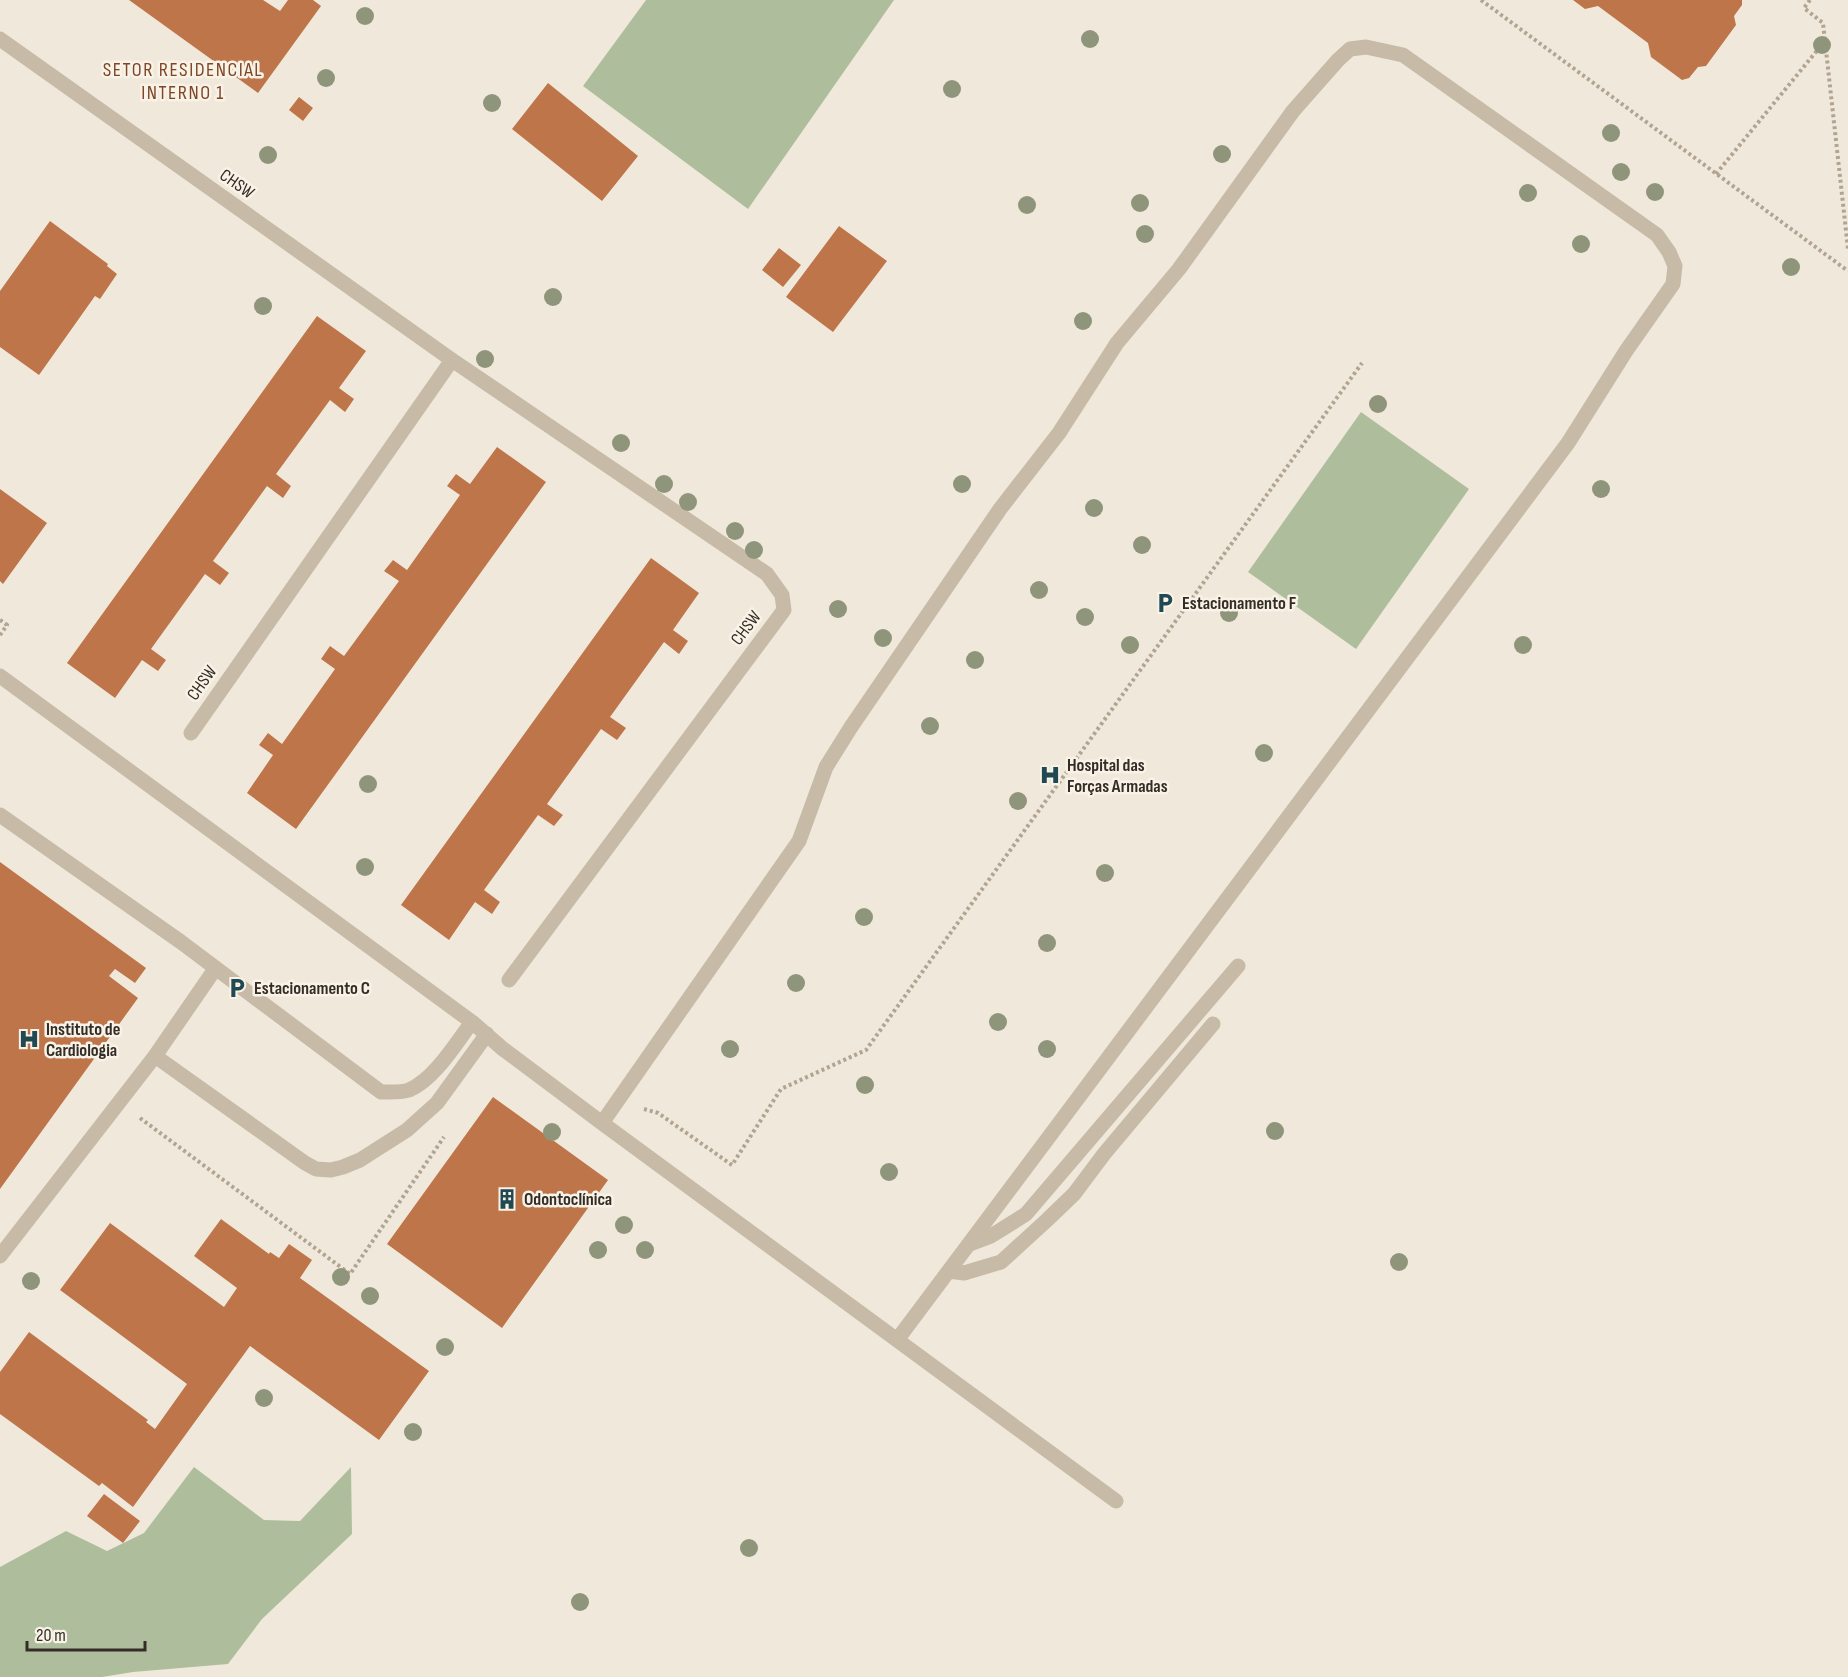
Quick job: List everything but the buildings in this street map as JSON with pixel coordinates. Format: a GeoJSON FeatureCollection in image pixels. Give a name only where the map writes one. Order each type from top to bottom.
{"type":"FeatureCollection","features":[{"type":"Feature","properties":{"kind":"street","name":"CHSW"},"geometry":{"type":"LineString","coordinates":[[0,39],[452,360],[767,574],[782,595],[784,610],[509,980]]}},
{"type":"Feature","properties":{"kind":"street"},"geometry":{"type":"LineString","coordinates":[[602,1123],[799,841],[826,767],[1000,509],[1059,433],[1118,343],[1179,269],[1293,111],[1350,49],[1366,47],[1403,56],[1657,235],[1670,252],[1676,266],[1673,284],[1626,351],[1568,443],[897,1340]]}},
{"type":"Feature","properties":{"kind":"street","name":"CHSW"},"geometry":{"type":"LineString","coordinates":[[191,733],[452,360]]}},
{"type":"Feature","properties":{"kind":"street"},"geometry":{"type":"LineString","coordinates":[[0,676],[1116,1501]]}},
{"type":"Feature","properties":{"kind":"street"},"geometry":{"type":"LineString","coordinates":[[0,814],[172,935],[381,1092],[406,1091],[418,1085],[441,1063],[471,1022]]}},
{"type":"Feature","properties":{"kind":"street"},"geometry":{"type":"LineString","coordinates":[[969,1244],[991,1236],[1026,1214],[1238,966]]}},
{"type":"Feature","properties":{"kind":"street"},"geometry":{"type":"LineString","coordinates":[[0,1256],[155,1056],[215,969]]}},
{"type":"Feature","properties":{"kind":"street"},"geometry":{"type":"LineString","coordinates":[[949,1271],[964,1273],[1001,1262],[1047,1220],[1074,1194],[1104,1154],[1213,1024]]}},
{"type":"Feature","properties":{"kind":"street"},"geometry":{"type":"LineString","coordinates":[[155,1056],[305,1164],[316,1169],[331,1170],[360,1160],[407,1130],[436,1103],[487,1034]]}},
{"type":"Feature","properties":{"kind":"path"},"geometry":{"type":"LineString","coordinates":[[1481,0],[1848,271]]}},
{"type":"Feature","properties":{"kind":"path"},"geometry":{"type":"LineString","coordinates":[[1810,0],[1804,8],[1823,23],[1848,249]]}},
{"type":"Feature","properties":{"kind":"path"},"geometry":{"type":"LineString","coordinates":[[1716,174],[1824,41]]}},
{"type":"Feature","properties":{"kind":"path"},"geometry":{"type":"LineString","coordinates":[[617,1102],[658,1113],[732,1165],[782,1089],[866,1050],[1362,363]]}},
{"type":"Feature","properties":{"kind":"path"},"geometry":{"type":"LineString","coordinates":[[0,620],[7,625],[0,635]]}},
{"type":"Feature","properties":{"kind":"path"},"geometry":{"type":"LineString","coordinates":[[132,1113],[350,1274],[446,1136]]}},
{"type":"Feature","properties":{"kind":"green space"},"geometry":{"type":"Polygon","coordinates":[[[646,0],[894,0],[748,209],[583,86],[646,0]]]}},
{"type":"Feature","properties":{"kind":"green space"},"geometry":{"type":"Polygon","coordinates":[[[1361,412],[1469,489],[1356,649],[1248,572],[1361,412]]]}},
{"type":"Feature","properties":{"kind":"green space"},"geometry":{"type":"Polygon","coordinates":[[[194,1467],[264,1520],[300,1521],[351,1467],[352,1534],[262,1619],[228,1664],[102,1677],[0,1677],[0,1567],[66,1531],[107,1551],[144,1533],[194,1467]]]}},
{"type":"Feature","properties":{"kind":"place","name":"Estacionamento F"},"geometry":{"type":"Point","coordinates":[1165,603]}},
{"type":"Feature","properties":{"kind":"place","name":"Hospital das Forças Armadas"},"geometry":{"type":"Point","coordinates":[1050,775]}},
{"type":"Feature","properties":{"kind":"place","name":"Estacionamento C"},"geometry":{"type":"Point","coordinates":[237,988]}},
{"type":"Feature","properties":{"kind":"place","name":"Instituto de Cardiologia"},"geometry":{"type":"Point","coordinates":[29,1039]}},
{"type":"Feature","properties":{"kind":"place","name":"Odontoclínica"},"geometry":{"type":"Point","coordinates":[507,1199]}},
{"type":"Feature","properties":{"kind":"district","name":"SETOR RESIDENCIAL INTERNO 1"},"geometry":{"type":"Point","coordinates":[183,82]}}]}
